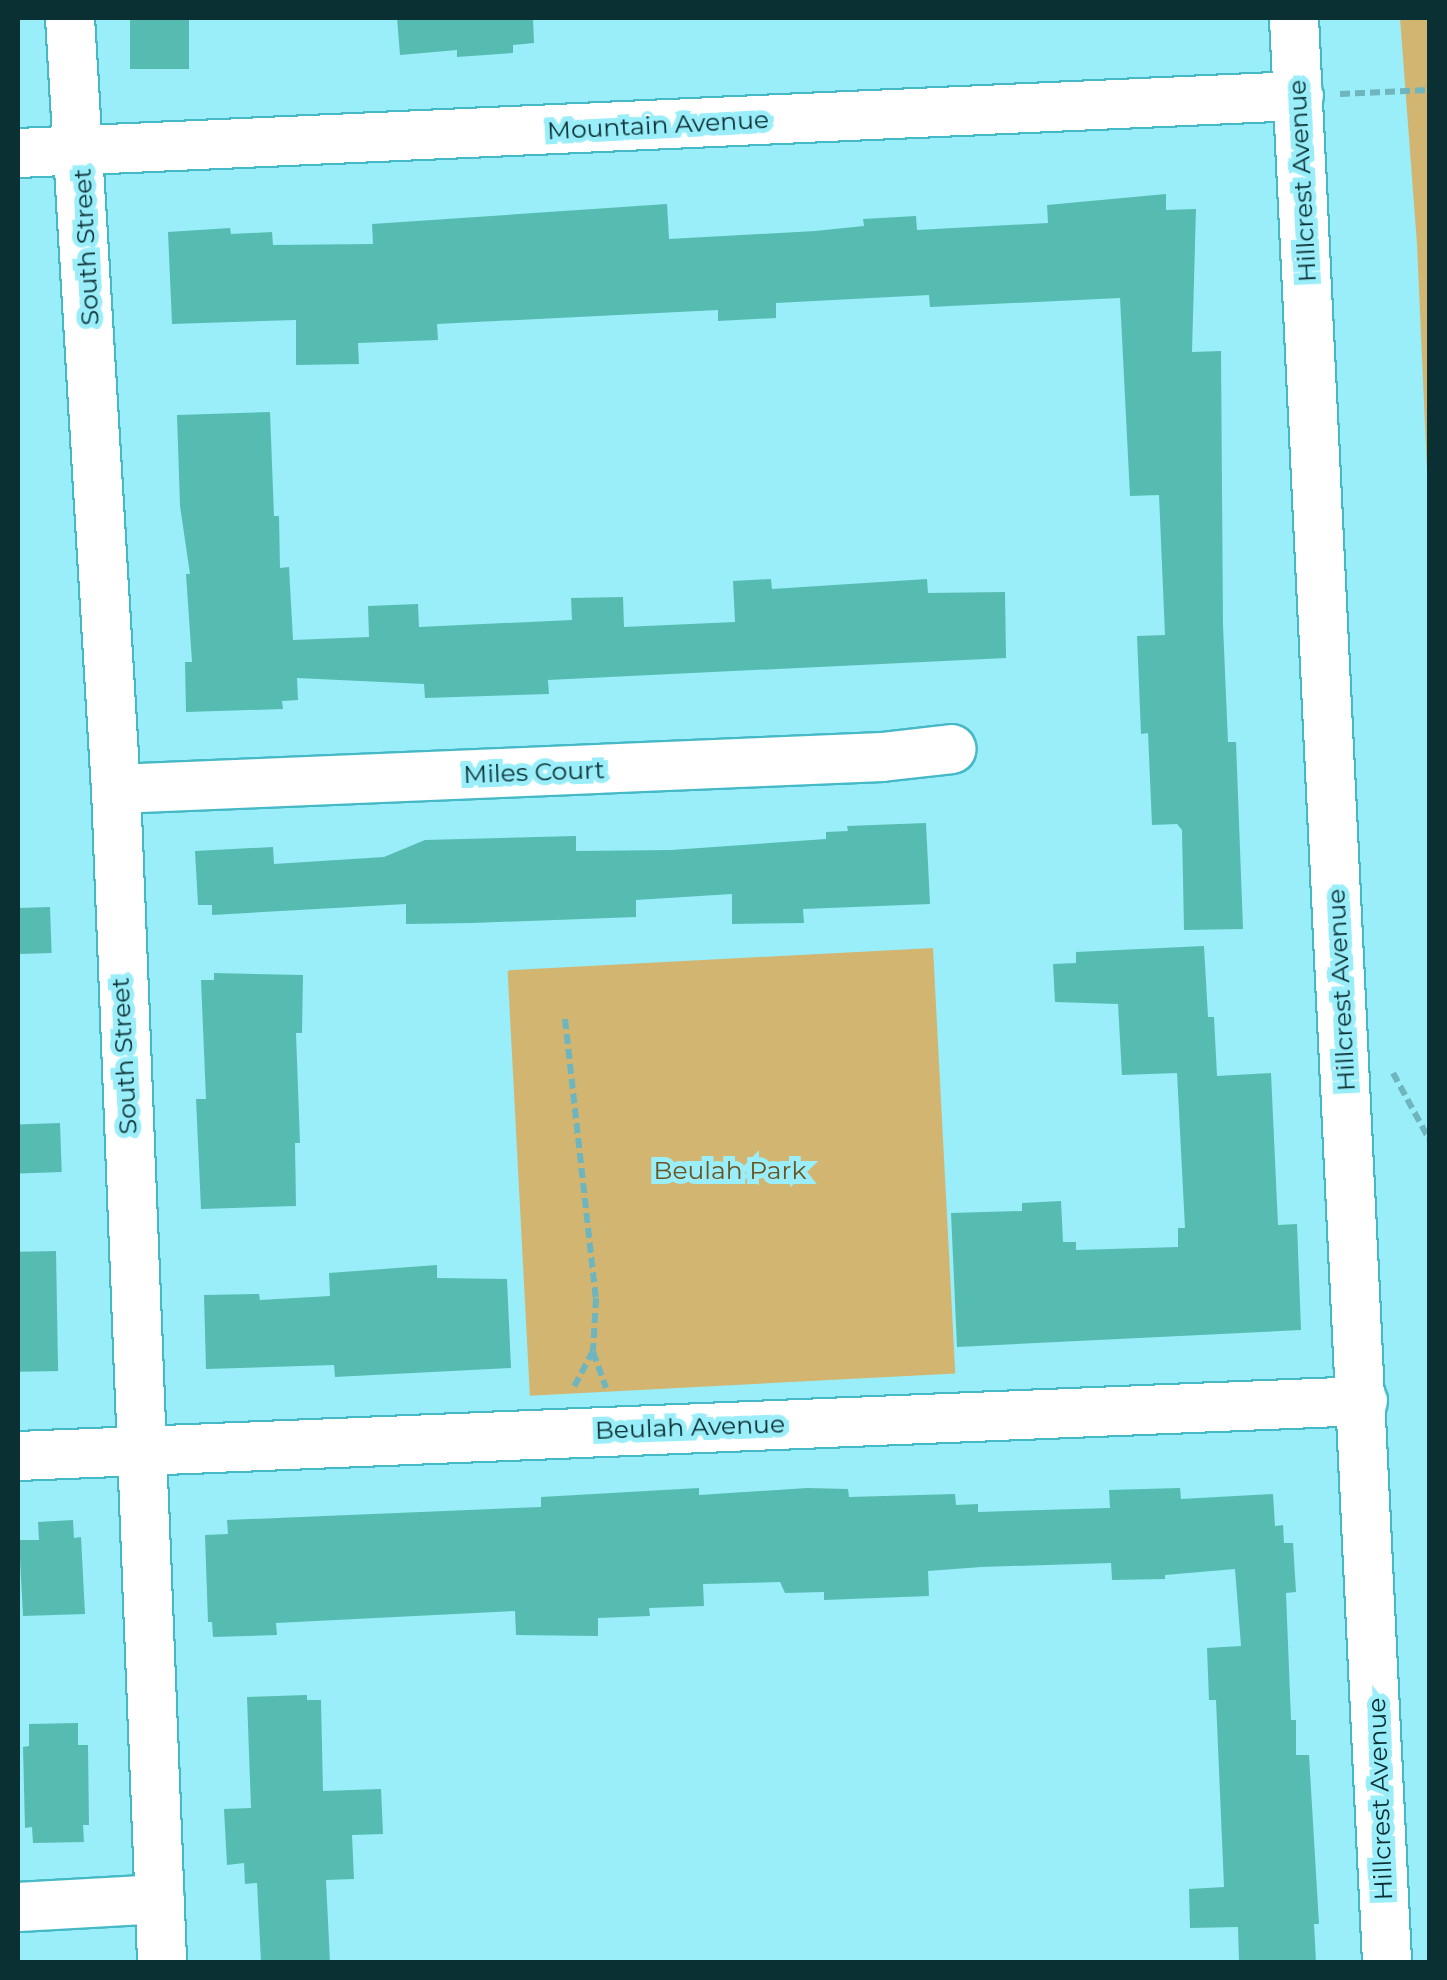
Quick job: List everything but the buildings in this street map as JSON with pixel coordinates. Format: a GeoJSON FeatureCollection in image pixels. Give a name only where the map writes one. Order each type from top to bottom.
{"type":"FeatureCollection","features":[{"type":"Feature","properties":{"kind":"street","name":"South Street"},"geometry":{"type":"LineString","coordinates":[[70,18],[81,151],[116,789],[162,1962]]}},
{"type":"Feature","properties":{"kind":"street","name":"Hillcrest Avenue"},"geometry":{"type":"LineString","coordinates":[[1294,18],[1363,1401],[1386,1962]]}},
{"type":"Feature","properties":{"kind":"street","name":"Mountain Avenue"},"geometry":{"type":"LineString","coordinates":[[18,153],[1299,96]]}},
{"type":"Feature","properties":{"kind":"street","name":"Miles Court"},"geometry":{"type":"LineString","coordinates":[[116,789],[882,757],[952,749]]}},
{"type":"Feature","properties":{"kind":"street","name":"Beulah Avenue"},"geometry":{"type":"LineString","coordinates":[[18,1456],[1363,1401]]}},
{"type":"Feature","properties":{"kind":"street"},"geometry":{"type":"LineString","coordinates":[[18,1907],[160,1899]]}},
{"type":"Feature","properties":{"kind":"path"},"geometry":{"type":"LineString","coordinates":[[1299,96],[1428,90]]}},
{"type":"Feature","properties":{"kind":"path"},"geometry":{"type":"LineString","coordinates":[[549,1432],[593,1351],[596,1298],[565,1019]]}},
{"type":"Feature","properties":{"kind":"green space"},"geometry":{"type":"Polygon","coordinates":[[[1400,18],[1429,18],[1429,516],[1417,244],[1400,18]]]}},
{"type":"Feature","properties":{"kind":"green space","name":"Beulah Park"},"geometry":{"type":"Polygon","coordinates":[[[933,948],[955,1373],[530,1396],[508,970],[933,948]]]}}]}
